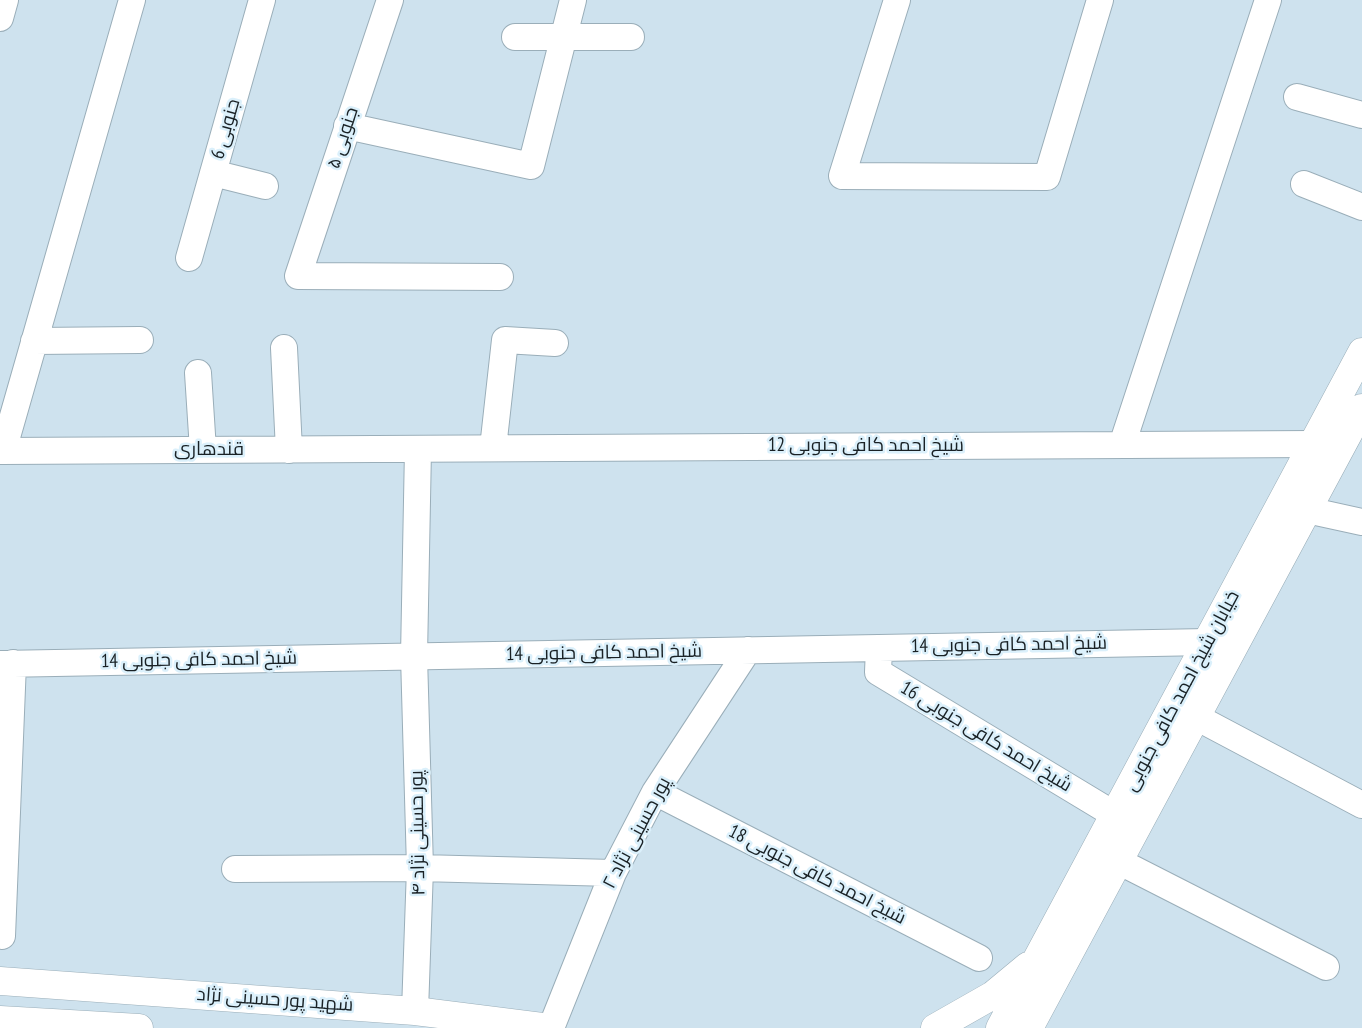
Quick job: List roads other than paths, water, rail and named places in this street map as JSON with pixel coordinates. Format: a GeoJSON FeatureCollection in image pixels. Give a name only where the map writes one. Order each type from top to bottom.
{"type":"FeatureCollection","features":[{"type":"Feature","properties":{"kind":"street"},"geometry":{"type":"LineString","coordinates":[[0,18],[5,0]]}},
{"type":"Feature","properties":{"kind":"street"},"geometry":{"type":"LineString","coordinates":[[1,451],[132,0]]}},
{"type":"Feature","properties":{"kind":"street","name":"جنوبی 6"},"geometry":{"type":"LineString","coordinates":[[189,258],[262,0]]}},
{"type":"Feature","properties":{"kind":"street","name":"جنوبی ۵"},"geometry":{"type":"LineString","coordinates":[[390,0],[298,276],[500,277]]}},
{"type":"Feature","properties":{"kind":"street"},"geometry":{"type":"LineString","coordinates":[[347,126],[531,166],[573,0]]}},
{"type":"Feature","properties":{"kind":"street"},"geometry":{"type":"LineString","coordinates":[[897,0],[842,176],[1047,177],[1100,0]]}},
{"type":"Feature","properties":{"kind":"street"},"geometry":{"type":"LineString","coordinates":[[1122,445],[1268,0]]}},
{"type":"Feature","properties":{"kind":"street"},"geometry":{"type":"LineString","coordinates":[[515,37],[631,37]]}},
{"type":"Feature","properties":{"kind":"street"},"geometry":{"type":"LineString","coordinates":[[1297,97],[1362,115]]}},
{"type":"Feature","properties":{"kind":"street"},"geometry":{"type":"LineString","coordinates":[[213,174],[264,186]]}},
{"type":"Feature","properties":{"kind":"street"},"geometry":{"type":"LineString","coordinates":[[1304,184],[1362,207]]}},
{"type":"Feature","properties":{"kind":"street"},"geometry":{"type":"LineString","coordinates":[[34,341],[140,340]]}},
{"type":"Feature","properties":{"kind":"street"},"geometry":{"type":"LineString","coordinates":[[493,448],[505,340],[555,343]]}},
{"type":"Feature","properties":{"kind":"street"},"geometry":{"type":"LineString","coordinates":[[284,348],[289,450]]}},
{"type":"Feature","properties":{"kind":"street","name":"خیابان شیخ احمد کافی جنوبی"},"geometry":{"type":"LineString","coordinates":[[1000,1028],[1362,352]]}},
{"type":"Feature","properties":{"kind":"street"},"geometry":{"type":"LineString","coordinates":[[198,373],[203,450]]}},
{"type":"Feature","properties":{"kind":"street","name":"خیابان شیخ احمد کافی جنوبی"},"geometry":{"type":"LineString","coordinates":[[1029,1028],[1362,408]]}},
{"type":"Feature","properties":{"kind":"street","name":"شیخ احمد کافی جنوبی 12"},"geometry":{"type":"LineString","coordinates":[[418,449],[1314,444]]}},
{"type":"Feature","properties":{"kind":"street","name":"قندهاری"},"geometry":{"type":"LineString","coordinates":[[1,451],[418,449]]}},
{"type":"Feature","properties":{"kind":"street","name":"پور حسینی نژاد ۴"},"geometry":{"type":"LineString","coordinates":[[415,1010],[420,868],[414,656],[418,449]]}},
{"type":"Feature","properties":{"kind":"street"},"geometry":{"type":"LineString","coordinates":[[1307,510],[1362,522]]}},
{"type":"Feature","properties":{"kind":"street","name":"شیخ احمد کافی جنوبی 14"},"geometry":{"type":"LineString","coordinates":[[6,664],[1208,642]]}},
{"type":"Feature","properties":{"kind":"street","name":"شیخ احمد کافی جنوبی 16"},"geometry":{"type":"LineString","coordinates":[[879,648],[878,672],[1115,815]]}},
{"type":"Feature","properties":{"kind":"street","name":"پور حسینی نژاد ۲"},"geometry":{"type":"LineString","coordinates":[[550,1028],[613,874],[655,792],[748,650]]}},
{"type":"Feature","properties":{"kind":"street"},"geometry":{"type":"LineString","coordinates":[[2,936],[6,664]]}},
{"type":"Feature","properties":{"kind":"street"},"geometry":{"type":"LineString","coordinates":[[1196,717],[1362,804]]}},
{"type":"Feature","properties":{"kind":"street","name":"شیخ احمد کافی جنوبی 18"},"geometry":{"type":"LineString","coordinates":[[655,792],[979,958]]}},
{"type":"Feature","properties":{"kind":"street"},"geometry":{"type":"LineString","coordinates":[[1118,861],[1326,967]]}},
{"type":"Feature","properties":{"kind":"street"},"geometry":{"type":"LineString","coordinates":[[235,869],[420,868],[613,874]]}},
{"type":"Feature","properties":{"kind":"street"},"geometry":{"type":"LineString","coordinates":[[935,1028],[993,995],[1037,958]]}},
{"type":"Feature","properties":{"kind":"street","name":"شهید پور حسینی نژاد"},"geometry":{"type":"LineString","coordinates":[[0,981],[415,1010],[550,1028]]}},
{"type":"Feature","properties":{"kind":"street"},"geometry":{"type":"LineString","coordinates":[[0,1020],[139,1028]]}}]}
